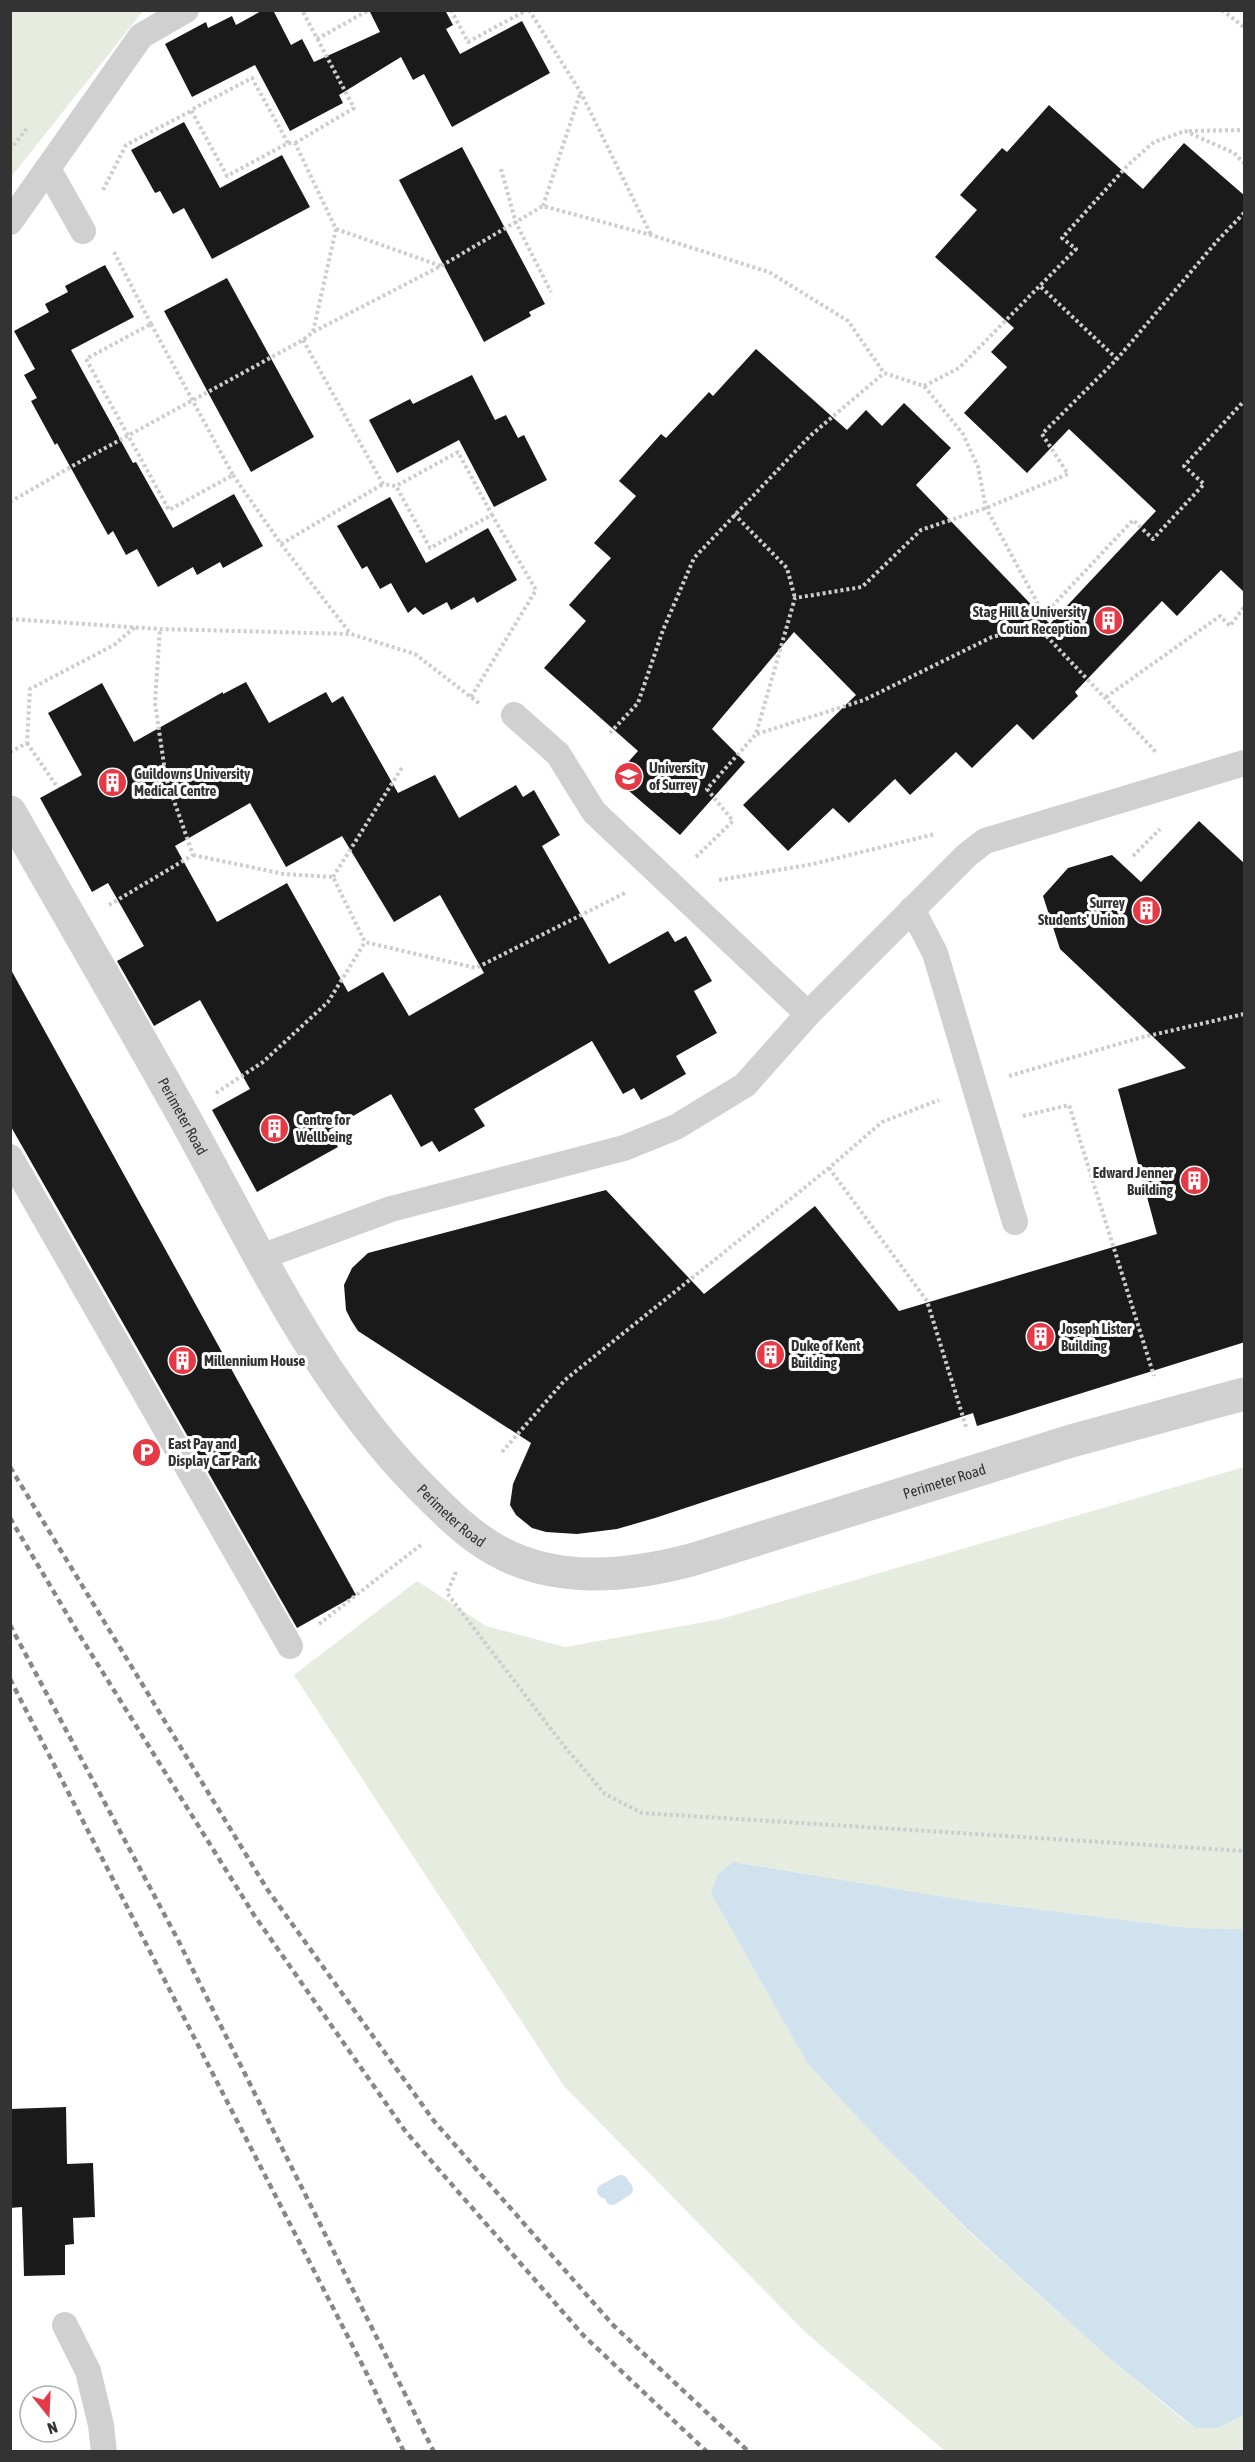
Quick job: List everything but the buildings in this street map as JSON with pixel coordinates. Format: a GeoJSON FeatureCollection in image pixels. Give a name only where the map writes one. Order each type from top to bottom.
{"type":"FeatureCollection","features":[{"type":"Feature","properties":{"kind":"street","name":"Perimeter Road"},"geometry":{"type":"LineString","coordinates":[[10,812],[183,1115],[261,1257],[342,1395],[387,1454],[462,1527],[496,1550],[543,1567],[595,1575],[622,1575],[691,1560],[1071,1441],[1245,1394]]}},
{"type":"Feature","properties":{"kind":"lane"},"geometry":{"type":"LineString","coordinates":[[10,222],[141,36],[186,10]]}},
{"type":"Feature","properties":{"kind":"lane"},"geometry":{"type":"LineString","coordinates":[[48,169],[83,231]]}},
{"type":"Feature","properties":{"kind":"lane"},"geometry":{"type":"LineString","coordinates":[[514,715],[558,754],[594,812],[808,1014]]}},
{"type":"Feature","properties":{"kind":"lane"},"geometry":{"type":"LineString","coordinates":[[261,1257],[391,1209],[624,1148],[676,1127],[745,1085],[808,1014],[967,855],[985,842],[1245,764]]}},
{"type":"Feature","properties":{"kind":"lane"},"geometry":{"type":"LineString","coordinates":[[912,909],[935,953],[1015,1222]]}},
{"type":"Feature","properties":{"kind":"lane"},"geometry":{"type":"LineString","coordinates":[[10,1157],[290,1646]]}},
{"type":"Feature","properties":{"kind":"lane"},"geometry":{"type":"LineString","coordinates":[[65,2325],[88,2371],[101,2425],[104,2451]]}},
{"type":"Feature","properties":{"kind":"path"},"geometry":{"type":"LineString","coordinates":[[191,111],[226,176],[288,143],[295,143],[354,108],[302,10]]}},
{"type":"Feature","properties":{"kind":"path"},"geometry":{"type":"LineString","coordinates":[[317,39],[369,10]]}},
{"type":"Feature","properties":{"kind":"path"},"geometry":{"type":"LineString","coordinates":[[451,10],[468,42],[528,10],[581,93],[651,235]]}},
{"type":"Feature","properties":{"kind":"path"},"geometry":{"type":"LineString","coordinates":[[1222,10],[1245,27]]}},
{"type":"Feature","properties":{"kind":"path"},"geometry":{"type":"LineString","coordinates":[[288,143],[252,78],[126,145],[83,231],[108,240],[233,475],[281,544],[351,634]]}},
{"type":"Feature","properties":{"kind":"path"},"geometry":{"type":"LineString","coordinates":[[10,502],[303,340],[313,332],[441,266],[543,206],[581,93]]}},
{"type":"Feature","properties":{"kind":"path"},"geometry":{"type":"LineString","coordinates":[[924,386],[959,368],[1041,287],[1076,249],[1062,238],[1128,165],[1154,142],[1185,131],[1245,130]]}},
{"type":"Feature","properties":{"kind":"path"},"geometry":{"type":"LineString","coordinates":[[1185,131],[1234,153],[1245,163]]}},
{"type":"Feature","properties":{"kind":"path"},"geometry":{"type":"LineString","coordinates":[[295,143],[336,229],[313,332]]}},
{"type":"Feature","properties":{"kind":"path"},"geometry":{"type":"LineString","coordinates":[[501,169],[516,223],[551,292]]}},
{"type":"Feature","properties":{"kind":"path"},"geometry":{"type":"LineString","coordinates":[[543,206],[651,235],[769,272],[848,321],[884,373],[924,386],[963,434],[978,467],[986,508],[1044,615]]}},
{"type":"Feature","properties":{"kind":"path"},"geometry":{"type":"LineString","coordinates":[[795,598],[862,587],[921,530],[986,508],[1068,474],[1042,434],[1117,359],[1217,241],[1245,213]]}},
{"type":"Feature","properties":{"kind":"path"},"geometry":{"type":"LineString","coordinates":[[336,229],[441,266]]}},
{"type":"Feature","properties":{"kind":"path"},"geometry":{"type":"LineString","coordinates":[[1041,287],[1117,359]]}},
{"type":"Feature","properties":{"kind":"path"},"geometry":{"type":"LineString","coordinates":[[151,324],[86,359],[169,510],[233,475]]}},
{"type":"Feature","properties":{"kind":"path"},"geometry":{"type":"LineString","coordinates":[[303,340],[383,484]]}},
{"type":"Feature","properties":{"kind":"path"},"geometry":{"type":"LineString","coordinates":[[610,733],[638,703],[663,630],[694,558],[810,436],[884,373]]}},
{"type":"Feature","properties":{"kind":"path"},"geometry":{"type":"LineString","coordinates":[[756,734],[864,700],[992,637],[1037,626],[1044,615],[1133,520],[1153,539],[1203,484],[1184,466],[1245,401]]}},
{"type":"Feature","properties":{"kind":"path"},"geometry":{"type":"LineString","coordinates":[[281,544],[383,484],[396,486],[458,452],[536,590],[471,697]]}},
{"type":"Feature","properties":{"kind":"path"},"geometry":{"type":"LineString","coordinates":[[396,486],[430,548],[492,515]]}},
{"type":"Feature","properties":{"kind":"path"},"geometry":{"type":"LineString","coordinates":[[691,862],[733,820],[707,789],[756,734],[795,598],[787,568],[734,514]]}},
{"type":"Feature","properties":{"kind":"path"},"geometry":{"type":"LineString","coordinates":[[1106,697],[1220,616],[1230,626],[1245,607]]}},
{"type":"Feature","properties":{"kind":"path"},"geometry":{"type":"LineString","coordinates":[[10,619],[160,629],[351,634],[415,654],[493,714],[514,715]]}},
{"type":"Feature","properties":{"kind":"path"},"geometry":{"type":"LineString","coordinates":[[1037,626],[1158,753]]}},
{"type":"Feature","properties":{"kind":"path"},"geometry":{"type":"LineString","coordinates":[[58,788],[27,743],[30,689],[114,645],[136,627]]}},
{"type":"Feature","properties":{"kind":"path"},"geometry":{"type":"LineString","coordinates":[[160,629],[155,703],[166,778],[193,855]]}},
{"type":"Feature","properties":{"kind":"path"},"geometry":{"type":"LineString","coordinates":[[10,752],[27,743]]}},
{"type":"Feature","properties":{"kind":"path"},"geometry":{"type":"LineString","coordinates":[[333,877],[403,766]]}},
{"type":"Feature","properties":{"kind":"path"},"geometry":{"type":"LineString","coordinates":[[1134,856],[1164,825]]}},
{"type":"Feature","properties":{"kind":"path"},"geometry":{"type":"LineString","coordinates":[[709,882],[813,864],[943,832]]}},
{"type":"Feature","properties":{"kind":"path"},"geometry":{"type":"LineString","coordinates":[[75,925],[193,855],[284,874],[333,877]]}},
{"type":"Feature","properties":{"kind":"path"},"geometry":{"type":"LineString","coordinates":[[365,942],[476,968],[660,874]]}},
{"type":"Feature","properties":{"kind":"path"},"geometry":{"type":"LineString","coordinates":[[333,877],[365,942]]}},
{"type":"Feature","properties":{"kind":"path"},"geometry":{"type":"LineString","coordinates":[[183,1115],[263,1062],[328,1002],[365,942]]}},
{"type":"Feature","properties":{"kind":"path"},"geometry":{"type":"LineString","coordinates":[[502,1452],[565,1380],[829,1168],[882,1122],[976,1086],[1138,1038],[1245,1014]]}},
{"type":"Feature","properties":{"kind":"path"},"geometry":{"type":"LineString","coordinates":[[988,1126],[1069,1105],[1166,1414]]}},
{"type":"Feature","properties":{"kind":"path"},"geometry":{"type":"LineString","coordinates":[[829,1168],[927,1301],[980,1471]]}},
{"type":"Feature","properties":{"kind":"path"},"geometry":{"type":"LineString","coordinates":[[290,1646],[462,1527]]}},
{"type":"Feature","properties":{"kind":"path"},"geometry":{"type":"LineString","coordinates":[[462,1527],[447,1593],[564,1746],[605,1794],[642,1813],[1245,1851]]}},
{"type":"Feature","properties":{"kind":"shaded area"},"geometry":{"type":"Polygon","coordinates":[[[10,11],[143,11],[11,177],[10,11]]]}},
{"type":"Feature","properties":{"kind":"shaded area"},"geometry":{"type":"Polygon","coordinates":[[[1244,1467],[1244,1929],[1189,1928],[957,1899],[733,1862],[808,2064],[886,2148],[969,2232],[1109,2358],[1180,2417],[1195,2428],[1218,2428],[1244,2415],[1244,2451],[945,2451],[805,2332],[564,2086],[294,1675],[417,1581],[486,1626],[565,1647],[721,1619],[1244,1467]]]}},
{"type":"Feature","properties":{"kind":"water"},"geometry":{"type":"Polygon","coordinates":[[[733,1862],[957,1899],[1189,1928],[1244,1929],[1244,2415],[1218,2428],[1195,2428],[1109,2358],[969,2231],[886,2148],[808,2064],[711,1893],[718,1874],[733,1862]]]}},
{"type":"Feature","properties":{"kind":"waterway"},"geometry":{"type":"LineString","coordinates":[[604,2191],[621,2182],[626,2189],[612,2198]]}},
{"type":"Feature","properties":{"kind":"railway"},"geometry":{"type":"LineString","coordinates":[[10,1467],[267,1889],[434,2121],[613,2325],[749,2452]]}},
{"type":"Feature","properties":{"kind":"railway"},"geometry":{"type":"LineString","coordinates":[[10,1518],[77,1631],[254,1915],[406,2132],[583,2335],[707,2452]]}},
{"type":"Feature","properties":{"kind":"railway"},"geometry":{"type":"LineString","coordinates":[[10,1625],[178,1940],[434,2452]]}},
{"type":"Feature","properties":{"kind":"railway"},"geometry":{"type":"LineString","coordinates":[[10,1679],[365,2370],[404,2452]]}},
{"type":"Feature","properties":{"kind":"place","name":"Stag Hill & University Court Reception"},"geometry":{"type":"Point","coordinates":[1108,620]}},
{"type":"Feature","properties":{"kind":"place","name":"University of Surrey"},"geometry":{"type":"Point","coordinates":[628,776]}},
{"type":"Feature","properties":{"kind":"place","name":"Guildowns University Medical Centre"},"geometry":{"type":"Point","coordinates":[113,782]}},
{"type":"Feature","properties":{"kind":"place","name":"Surrey Students' Union"},"geometry":{"type":"Point","coordinates":[1146,911]}},
{"type":"Feature","properties":{"kind":"place","name":"Centre for Wellbeing"},"geometry":{"type":"Point","coordinates":[275,1128]}},
{"type":"Feature","properties":{"kind":"place","name":"Edward Jenner Building"},"geometry":{"type":"Point","coordinates":[1194,1181]}},
{"type":"Feature","properties":{"kind":"place","name":"Joseph Lister Building"},"geometry":{"type":"Point","coordinates":[1040,1337]}},
{"type":"Feature","properties":{"kind":"place","name":"Duke of Kent Building"},"geometry":{"type":"Point","coordinates":[770,1354]}},
{"type":"Feature","properties":{"kind":"place","name":"Millennium House"},"geometry":{"type":"Point","coordinates":[183,1360]}},
{"type":"Feature","properties":{"kind":"place","name":"East Pay and Display Car Park"},"geometry":{"type":"Point","coordinates":[147,1452]}}]}
